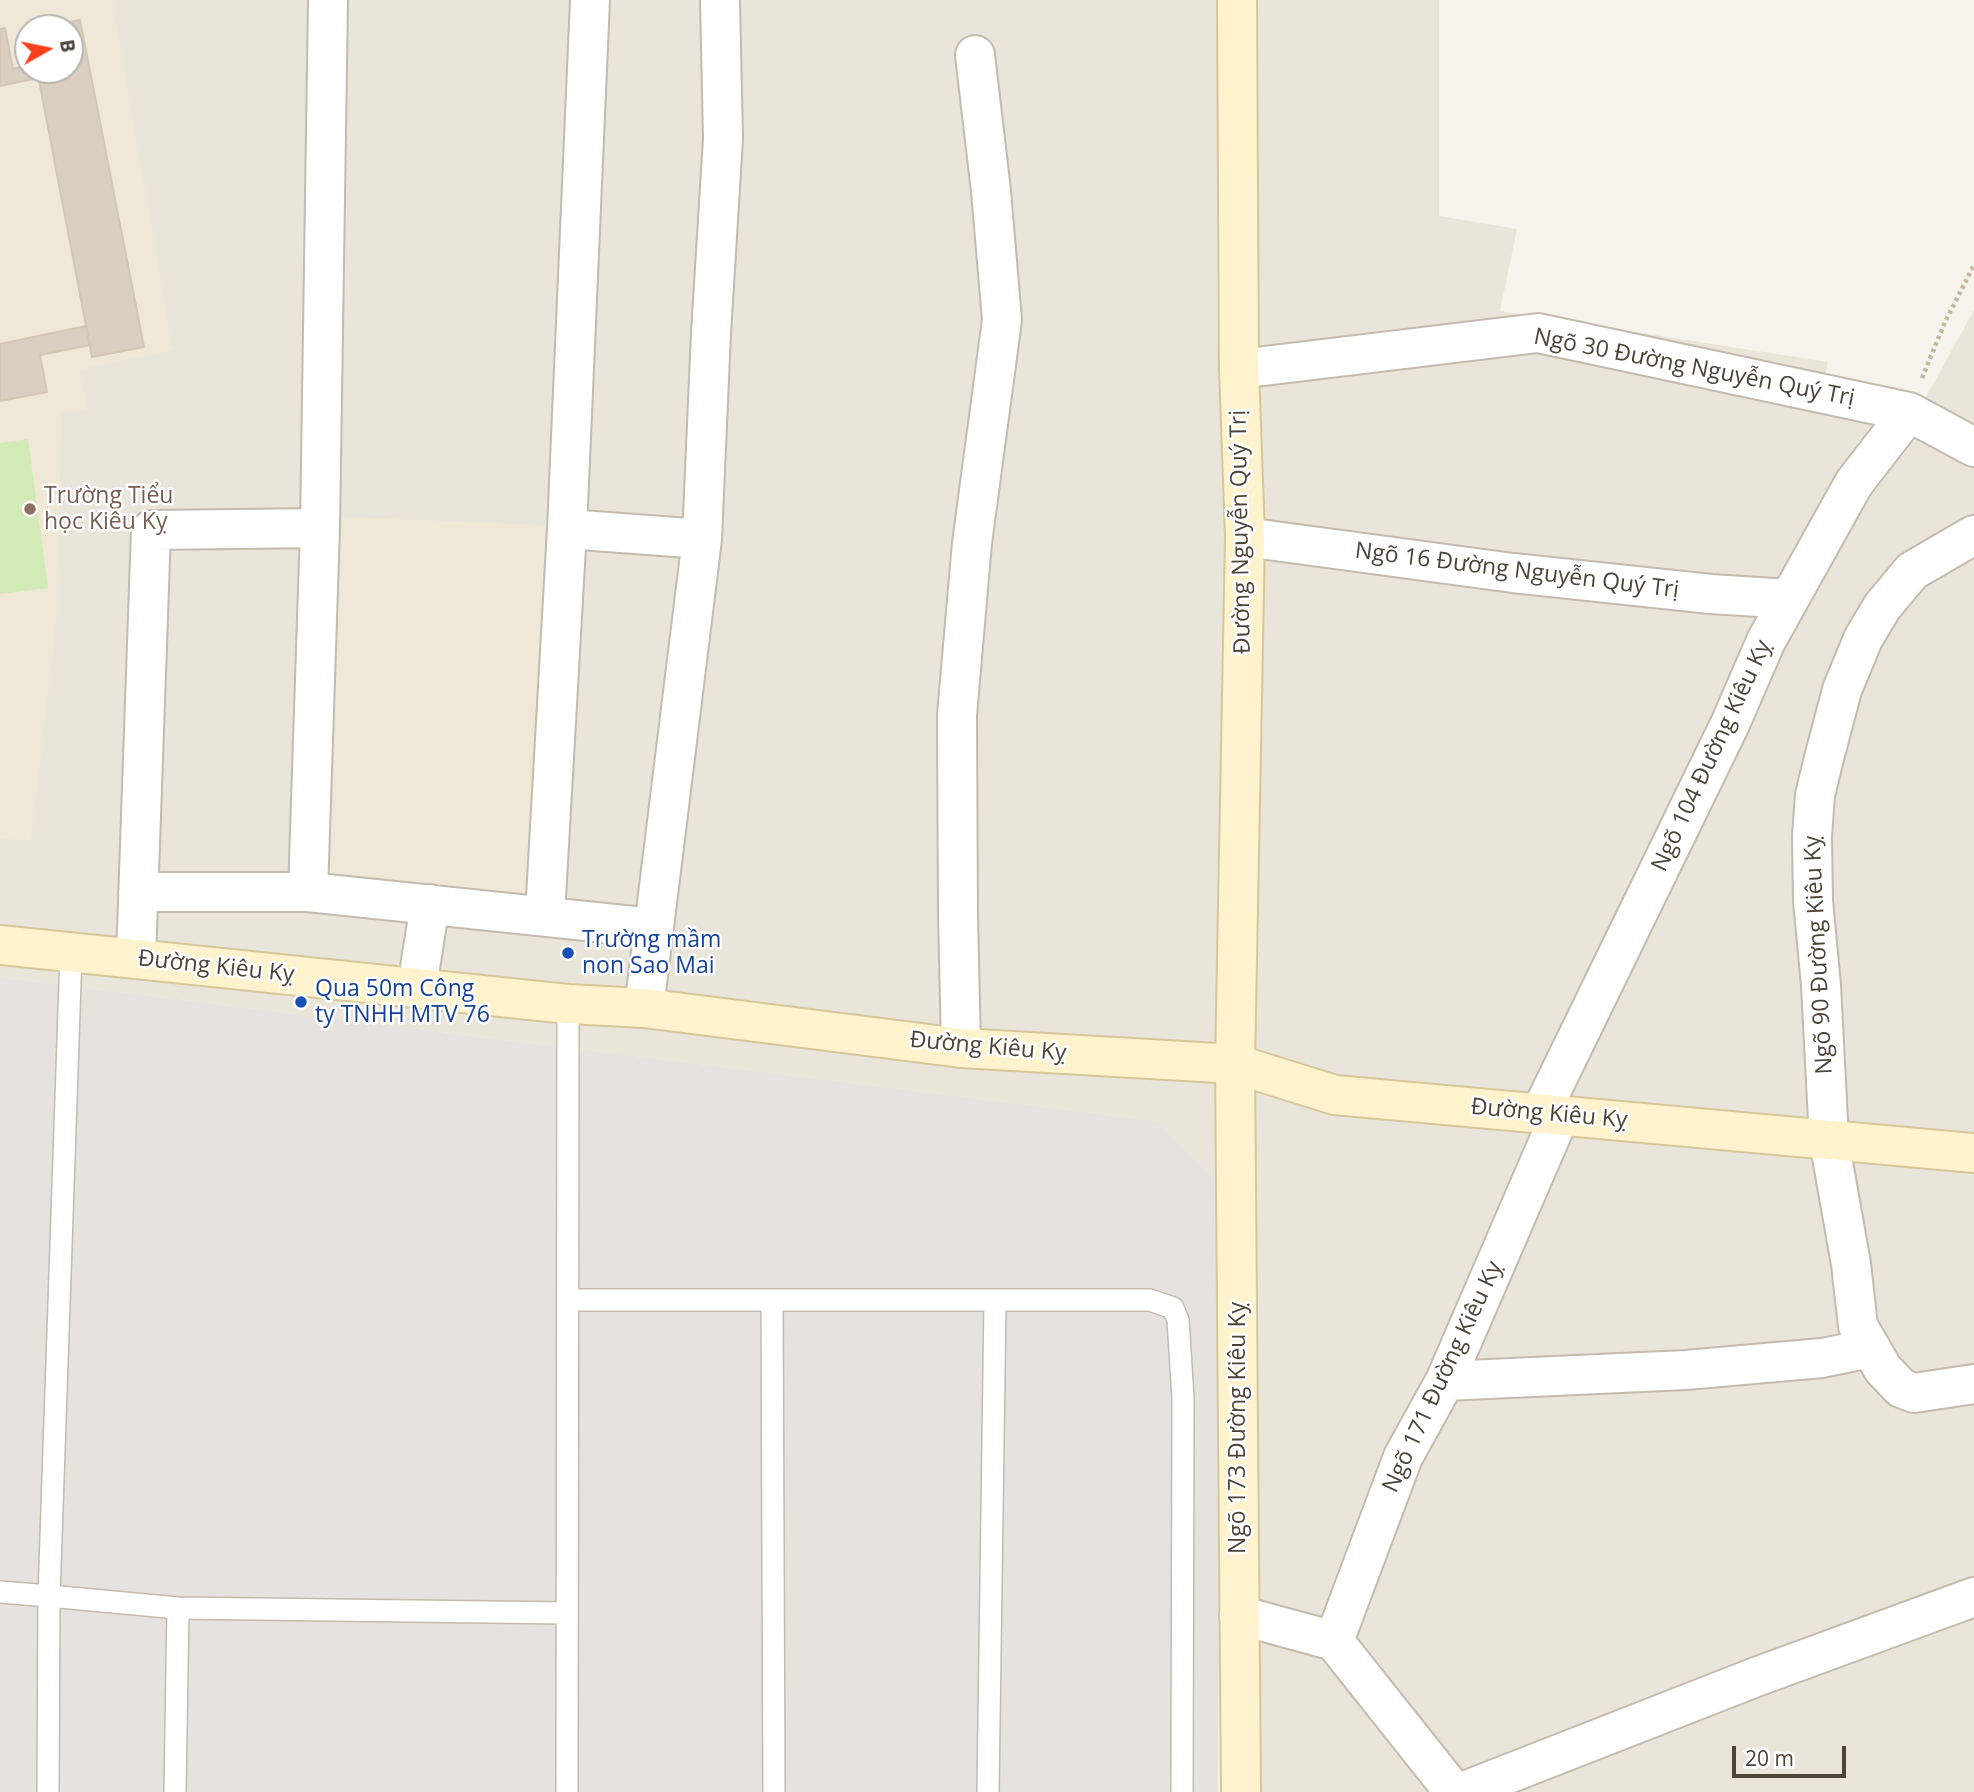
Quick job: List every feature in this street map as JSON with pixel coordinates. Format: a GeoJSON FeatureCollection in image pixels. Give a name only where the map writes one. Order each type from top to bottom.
{"type":"FeatureCollection","features":[{"type":"Feature","properties":{"kind":"main road","name":"Đường Nguyễn Quý Trị"},"geometry":{"type":"LineString","coordinates":[[1235,1064],[1245,537],[1238,369],[1237,0]]}},
{"type":"Feature","properties":{"kind":"main road","name":"Đường Kiêu Kỵ"},"geometry":{"type":"LineString","coordinates":[[0,945],[568,1004],[644,1008],[961,1048],[1235,1064],[1335,1095],[1974,1153]]}},
{"type":"Feature","properties":{"kind":"main road","name":"Ngõ 173 Đường Kiêu Kỵ"},"geometry":{"type":"LineString","coordinates":[[1235,1064],[1241,1792]]}},
{"type":"Feature","properties":{"kind":"street"},"geometry":{"type":"LineString","coordinates":[[308,892],[320,528],[328,0]]}},
{"type":"Feature","properties":{"kind":"street"},"geometry":{"type":"LineString","coordinates":[[545,915],[567,529],[590,0]]}},
{"type":"Feature","properties":{"kind":"street"},"geometry":{"type":"LineString","coordinates":[[644,1008],[702,539],[723,139],[720,0]]}},
{"type":"Feature","properties":{"kind":"street"},"geometry":{"type":"LineString","coordinates":[[961,1048],[957,715],[972,543],[1002,320],[991,191],[975,55]]}},
{"type":"Feature","properties":{"kind":"street","name":"Ngõ 30 Đường Nguyễn Quý Trị"},"geometry":{"type":"LineString","coordinates":[[1238,369],[1538,333],[1909,412],[1974,447]]}},
{"type":"Feature","properties":{"kind":"street","name":"Ngõ 104 Đường Kiêu Kỵ"},"geometry":{"type":"LineString","coordinates":[[1550,1114],[1766,641],[1854,483],[1909,412]]}},
{"type":"Feature","properties":{"kind":"street"},"geometry":{"type":"LineString","coordinates":[[136,959],[151,530],[320,528]]}},
{"type":"Feature","properties":{"kind":"street"},"geometry":{"type":"LineString","coordinates":[[567,529],[702,539]]}},
{"type":"Feature","properties":{"kind":"street","name":"Ngõ 90 Đường Kiêu Kỵ"},"geometry":{"type":"LineString","coordinates":[[1974,535],[1912,570],[1882,607],[1863,639],[1842,690],[1823,762],[1815,795],[1812,849],[1829,1140],[1851,1264],[1858,1326],[1883,1369],[1901,1388],[1914,1392],[1974,1384]]}},
{"type":"Feature","properties":{"kind":"street","name":"Ngõ 16 Đường Nguyễn Quý Trị"},"geometry":{"type":"LineString","coordinates":[[1245,537],[1513,573],[1789,600]]}},
{"type":"Feature","properties":{"kind":"street"},"geometry":{"type":"LineString","coordinates":[[138,892],[308,892],[653,928]]}},
{"type":"Feature","properties":{"kind":"street"},"geometry":{"type":"LineString","coordinates":[[416,987],[430,904]]}},
{"type":"Feature","properties":{"kind":"street","name":"Ngõ 171 Đường Kiêu Kỵ"},"geometry":{"type":"LineString","coordinates":[[1334,1641],[1402,1457],[1446,1381],[1550,1114]]}},
{"type":"Feature","properties":{"kind":"street"},"geometry":{"type":"LineString","coordinates":[[1446,1381],[1686,1370],[1822,1358],[1871,1348]]}},
{"type":"Feature","properties":{"kind":"street"},"geometry":{"type":"LineString","coordinates":[[1462,1792],[1730,1686],[1974,1597]]}},
{"type":"Feature","properties":{"kind":"street"},"geometry":{"type":"LineString","coordinates":[[1239,1615],[1334,1641],[1454,1792]]}},
{"type":"Feature","properties":{"kind":"lane"},"geometry":{"type":"LineString","coordinates":[[48,1792],[49,1596],[71,953]]}},
{"type":"Feature","properties":{"kind":"lane"},"geometry":{"type":"LineString","coordinates":[[567,1792],[568,1004]]}},
{"type":"Feature","properties":{"kind":"lane"},"geometry":{"type":"LineString","coordinates":[[568,1300],[1150,1300],[1173,1308],[1178,1320],[1183,1398],[1182,1792]]}},
{"type":"Feature","properties":{"kind":"lane"},"geometry":{"type":"LineString","coordinates":[[772,1300],[774,1792]]}},
{"type":"Feature","properties":{"kind":"lane"},"geometry":{"type":"LineString","coordinates":[[988,1792],[995,1302]]}},
{"type":"Feature","properties":{"kind":"lane"},"geometry":{"type":"LineString","coordinates":[[0,1592],[178,1608],[568,1613]]}},
{"type":"Feature","properties":{"kind":"lane"},"geometry":{"type":"LineString","coordinates":[[175,1792],[178,1608]]}},
{"type":"Feature","properties":{"kind":"path"},"geometry":{"type":"LineString","coordinates":[[1909,412],[1945,322],[1974,264]]}},
{"type":"Feature","properties":{"kind":"shaded area"},"geometry":{"type":"Polygon","coordinates":[[[0,0],[1439,0],[1439,216],[1517,229],[1500,311],[1828,362],[1819,408],[1916,415],[1974,310],[1974,1792],[1226,1792],[1221,1188],[1157,1121],[0,977],[0,0]]]}},
{"type":"Feature","properties":{"kind":"shaded area","name":"Trường Tiểu học Kiêu Kỵ"},"geometry":{"type":"Polygon","coordinates":[[[0,0],[112,0],[173,350],[79,370],[88,409],[61,414],[58,604],[31,840],[0,839],[0,0]]]}},
{"type":"Feature","properties":{"kind":"shaded area"},"geometry":{"type":"Polygon","coordinates":[[[338,517],[547,525],[529,901],[322,880],[338,517]]]}},
{"type":"Feature","properties":{"kind":"shaded area"},"geometry":{"type":"Polygon","coordinates":[[[0,977],[1157,1121],[1221,1187],[1218,1792],[0,1792],[0,977]]]}},
{"type":"Feature","properties":{"kind":"green space"},"geometry":{"type":"Polygon","coordinates":[[[28,439],[48,588],[0,594],[0,443],[28,439]]]}},
{"type":"Feature","properties":{"kind":"building"},"geometry":{"type":"Polygon","coordinates":[[[5,28],[14,69],[14,83],[0,86],[0,29],[5,28]]]}},
{"type":"Feature","properties":{"kind":"building"},"geometry":{"type":"Polygon","coordinates":[[[84,40],[144,347],[92,357],[40,84],[84,84],[84,40]]]}},
{"type":"Feature","properties":{"kind":"building"},"geometry":{"type":"Polygon","coordinates":[[[86,326],[90,345],[40,355],[47,392],[0,401],[0,344],[86,326]]]}},
{"type":"Feature","properties":{"kind":"place","name":"Trường Tiểu học Kiêu Kỵ"},"geometry":{"type":"Point","coordinates":[30,509]}},
{"type":"Feature","properties":{"kind":"place","name":"Trường mầm non Sao Mai"},"geometry":{"type":"Point","coordinates":[568,953]}},
{"type":"Feature","properties":{"kind":"place","name":"Qua 50m Công ty TNHH MTV 76"},"geometry":{"type":"Point","coordinates":[301,1002]}}]}
